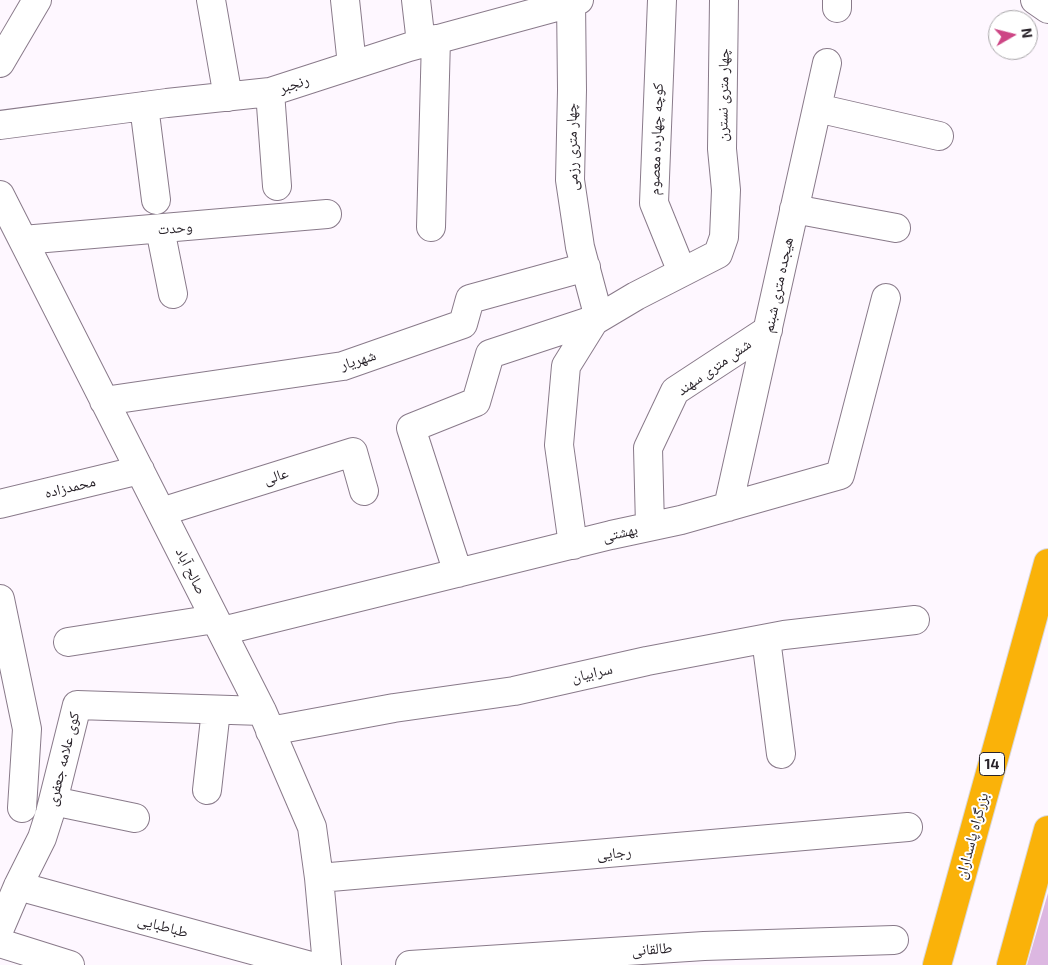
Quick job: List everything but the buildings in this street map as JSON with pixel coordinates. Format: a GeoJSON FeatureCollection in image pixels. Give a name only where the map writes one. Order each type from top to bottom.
{"type":"FeatureCollection","features":[{"type":"Feature","properties":{"kind":"highway","name":"بزرگراه پاسداران"},"geometry":{"type":"LineString","coordinates":[[937,965],[1048,563]]}},
{"type":"Feature","properties":{"kind":"highway"},"geometry":{"type":"LineString","coordinates":[[1011,965],[1048,830]]}},
{"type":"Feature","properties":{"kind":"street"},"geometry":{"type":"LineString","coordinates":[[0,63],[37,0]]}},
{"type":"Feature","properties":{"kind":"street"},"geometry":{"type":"LineString","coordinates":[[211,0],[228,97]]}},
{"type":"Feature","properties":{"kind":"street"},"geometry":{"type":"LineString","coordinates":[[345,0],[352,65]]}},
{"type":"Feature","properties":{"kind":"street"},"geometry":{"type":"LineString","coordinates":[[416,0],[429,41],[430,227]]}},
{"type":"Feature","properties":{"kind":"street","name":"کوچه چهارده معصوم"},"geometry":{"type":"LineString","coordinates":[[662,0],[654,204],[682,272]]}},
{"type":"Feature","properties":{"kind":"street","name":"چهار متری نسترن"},"geometry":{"type":"LineString","coordinates":[[599,318],[636,296],[718,254],[724,237],[726,190],[722,149],[724,0]]}},
{"type":"Feature","properties":{"kind":"street"},"geometry":{"type":"LineString","coordinates":[[1035,0],[1048,9]]}},
{"type":"Feature","properties":{"kind":"street","name":"رنجبر"},"geometry":{"type":"LineString","coordinates":[[0,124],[270,92],[528,7],[574,1]]}},
{"type":"Feature","properties":{"kind":"street","name":"چهار متری رزمی"},"geometry":{"type":"LineString","coordinates":[[574,1],[570,180],[580,247],[599,318]]}},
{"type":"Feature","properties":{"kind":"street","name":"هیجده متری شبنم"},"geometry":{"type":"LineString","coordinates":[[728,507],[827,63]]}},
{"type":"Feature","properties":{"kind":"street"},"geometry":{"type":"LineString","coordinates":[[270,92],[277,186]]}},
{"type":"Feature","properties":{"kind":"street"},"geometry":{"type":"LineString","coordinates":[[144,106],[156,200]]}},
{"type":"Feature","properties":{"kind":"street"},"geometry":{"type":"LineString","coordinates":[[817,108],[939,136]]}},
{"type":"Feature","properties":{"kind":"street","name":"صالح آباد"},"geometry":{"type":"LineString","coordinates":[[0,195],[266,721],[312,827],[327,965]]}},
{"type":"Feature","properties":{"kind":"street"},"geometry":{"type":"LineString","coordinates":[[794,210],[896,228]]}},
{"type":"Feature","properties":{"kind":"street","name":"وحدت"},"geometry":{"type":"LineString","coordinates":[[23,240],[327,214]]}},
{"type":"Feature","properties":{"kind":"street"},"geometry":{"type":"LineString","coordinates":[[160,229],[173,294]]}},
{"type":"Feature","properties":{"kind":"street","name":"شهریار"},"geometry":{"type":"LineString","coordinates":[[104,401],[343,366],[463,324],[470,299],[586,266]]}},
{"type":"Feature","properties":{"kind":"street","name":"بهشتی"},"geometry":{"type":"LineString","coordinates":[[68,642],[218,625],[458,573],[681,520],[840,475],[886,298]]}},
{"type":"Feature","properties":{"kind":"street"},"geometry":{"type":"LineString","coordinates":[[573,545],[558,445],[566,366],[594,321],[599,318]]}},
{"type":"Feature","properties":{"kind":"street"},"geometry":{"type":"LineString","coordinates":[[458,573],[411,428],[476,402],[490,354],[599,318]]}},
{"type":"Feature","properties":{"kind":"street","name":"شش متری سهند"},"geometry":{"type":"LineString","coordinates":[[650,526],[648,448],[675,391],[768,330]]}},
{"type":"Feature","properties":{"kind":"street","name":"عالی"},"geometry":{"type":"LineString","coordinates":[[161,512],[353,452],[364,491]]}},
{"type":"Feature","properties":{"kind":"street","name":"محمدزاده"},"geometry":{"type":"LineString","coordinates":[[0,504],[140,470]]}},
{"type":"Feature","properties":{"kind":"street"},"geometry":{"type":"LineString","coordinates":[[0,599],[4,639],[27,730],[22,808]]}},
{"type":"Feature","properties":{"kind":"street","name":"سرابیان"},"geometry":{"type":"LineString","coordinates":[[266,721],[394,708],[514,690],[647,661],[784,635],[915,620]]}},
{"type":"Feature","properties":{"kind":"street"},"geometry":{"type":"LineString","coordinates":[[766,639],[781,754]]}},
{"type":"Feature","properties":{"kind":"street","name":"کوی علامه جعفری"},"geometry":{"type":"LineString","coordinates":[[0,928],[42,838],[76,705],[216,710],[266,721]]}},
{"type":"Feature","properties":{"kind":"street"},"geometry":{"type":"LineString","coordinates":[[207,790],[216,710]]}},
{"type":"Feature","properties":{"kind":"street"},"geometry":{"type":"LineString","coordinates":[[53,801],[135,818]]}},
{"type":"Feature","properties":{"kind":"street","name":"رجایی"},"geometry":{"type":"LineString","coordinates":[[319,878],[908,827]]}},
{"type":"Feature","properties":{"kind":"street","name":"طباطبایی"},"geometry":{"type":"LineString","coordinates":[[18,886],[307,965]]}},
{"type":"Feature","properties":{"kind":"street","name":"طالقانی"},"geometry":{"type":"LineString","coordinates":[[410,965],[704,946],[894,940]]}},
{"type":"Feature","properties":{"kind":"street"},"geometry":{"type":"LineString","coordinates":[[0,943],[70,965]]}},
{"type":"Feature","properties":{"kind":"shaded area"},"geometry":{"type":"Polygon","coordinates":[[[1048,893],[1048,965],[1027,965],[1048,893]]]}}]}
